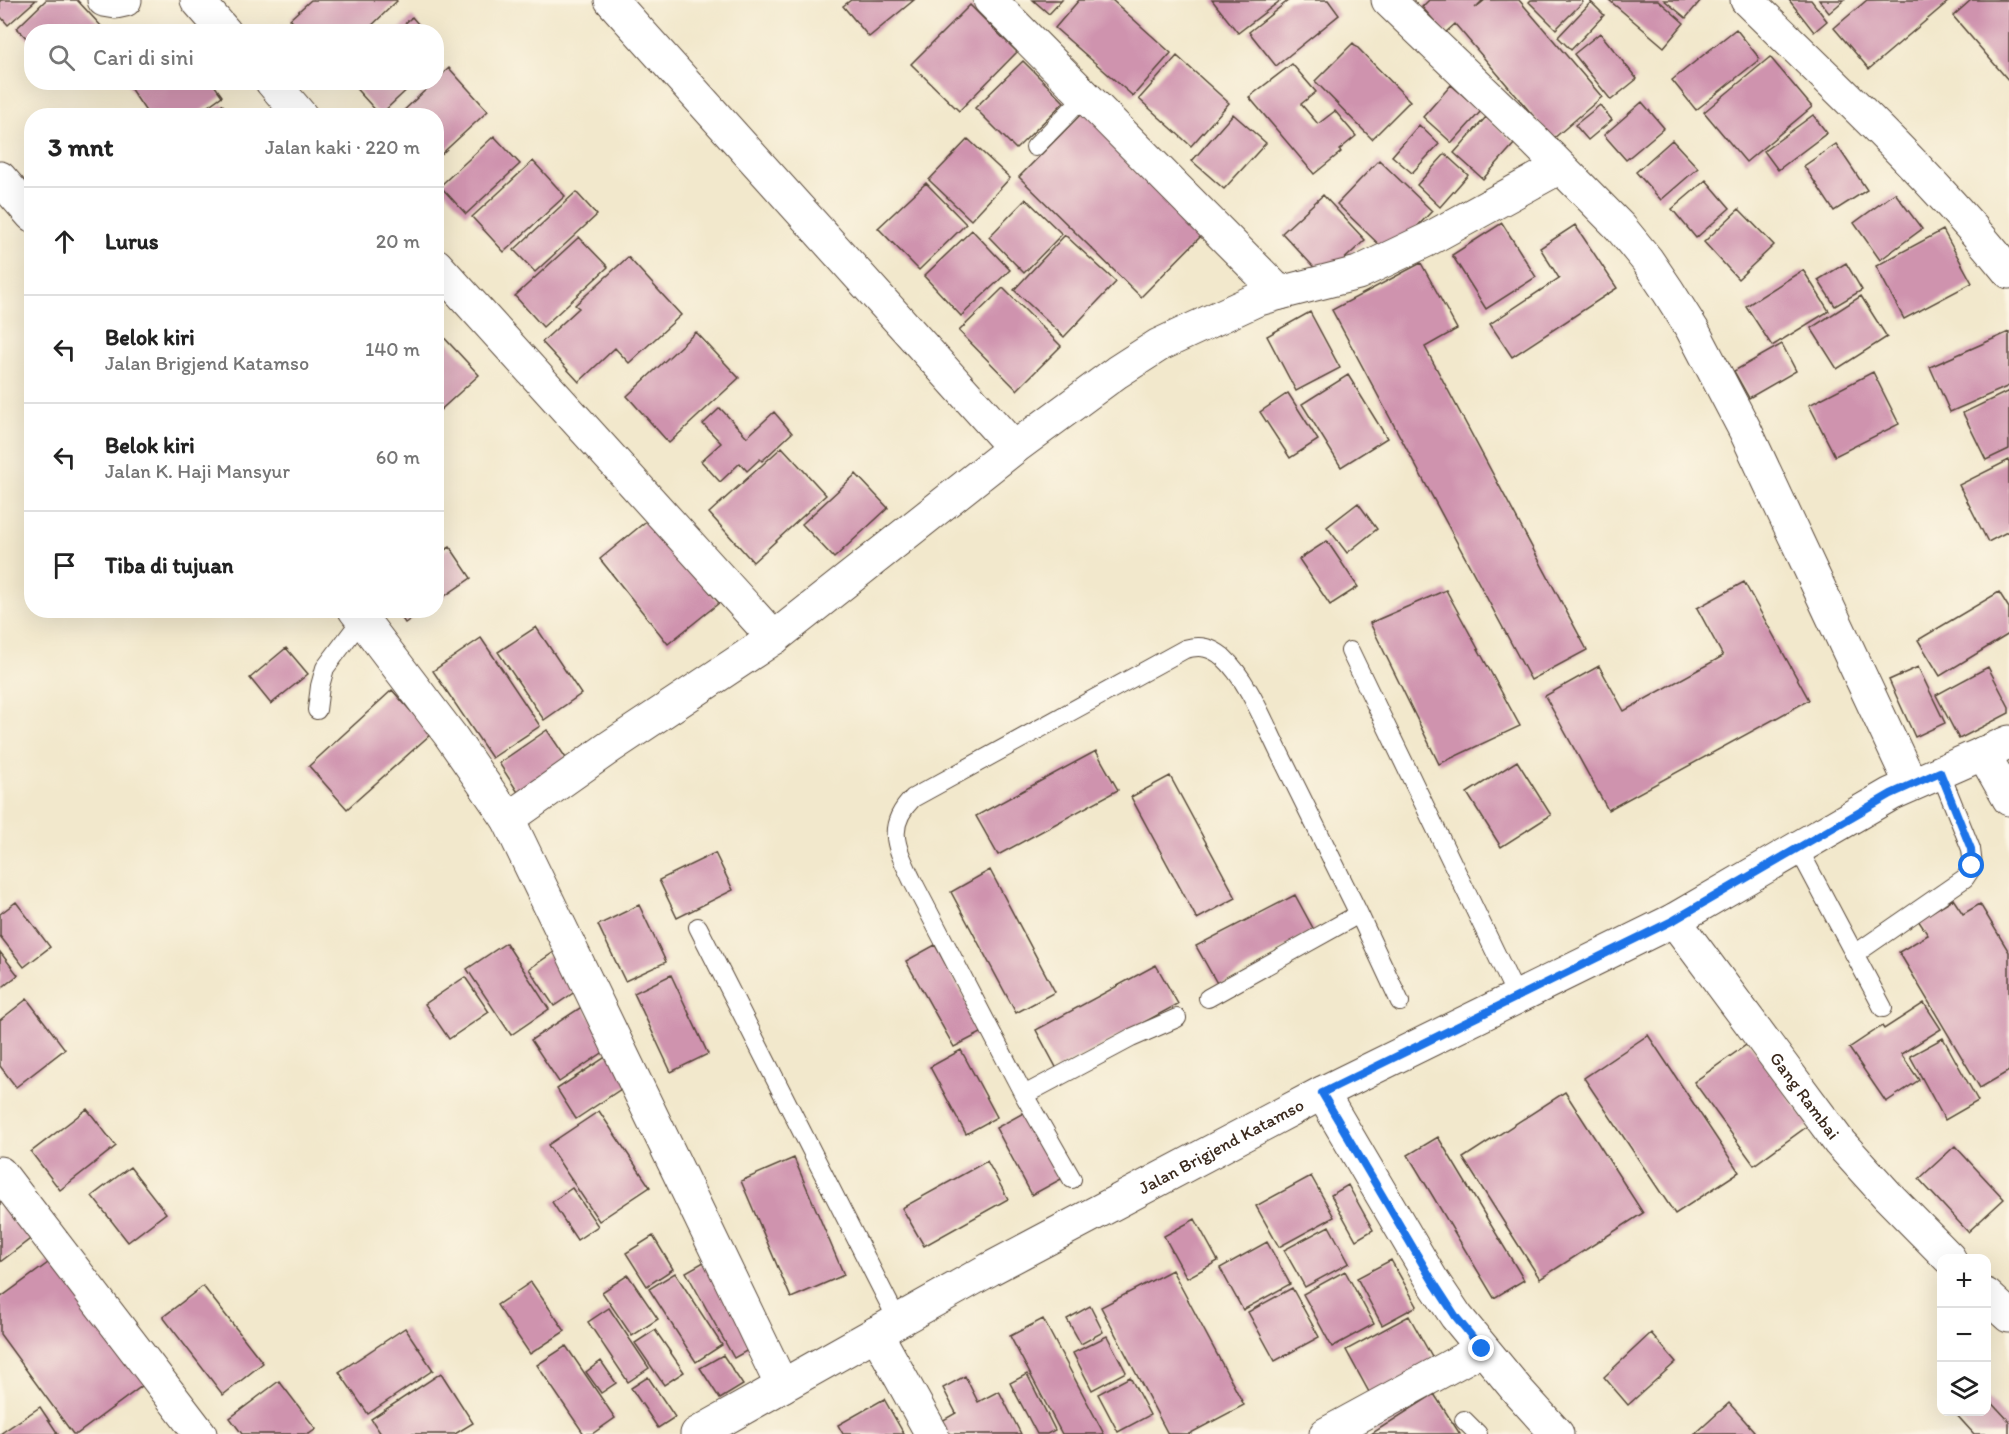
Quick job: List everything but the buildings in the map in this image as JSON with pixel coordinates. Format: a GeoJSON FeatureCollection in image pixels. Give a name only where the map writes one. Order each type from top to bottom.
{"type":"FeatureCollection","features":[{"type":"Feature","properties":{"kind":"street"},"geometry":{"type":"LineString","coordinates":[[104,0],[116,2],[125,0]]}},
{"type":"Feature","properties":{"kind":"street"},"geometry":{"type":"LineString","coordinates":[[197,0],[218,24]]}},
{"type":"Feature","properties":{"kind":"street"},"geometry":{"type":"LineString","coordinates":[[611,0],[1014,448]]}},
{"type":"Feature","properties":{"kind":"street"},"geometry":{"type":"LineString","coordinates":[[990,0],[1280,293]]}},
{"type":"Feature","properties":{"kind":"street"},"geometry":{"type":"LineString","coordinates":[[1388,0],[1620,227],[1647,260],[1692,329],[1745,430],[1911,784]]}},
{"type":"Feature","properties":{"kind":"street"},"geometry":{"type":"LineString","coordinates":[[1748,0],[1916,165],[1972,226],[2009,272]]}},
{"type":"Feature","properties":{"kind":"street"},"geometry":{"type":"LineString","coordinates":[[279,90],[294,108]]}},
{"type":"Feature","properties":{"kind":"street"},"geometry":{"type":"LineString","coordinates":[[508,819],[610,747],[774,638],[1014,448],[1084,395],[1159,345],[1256,300],[1358,273],[1427,240],[1560,167]]}},
{"type":"Feature","properties":{"kind":"street"},"geometry":{"type":"LineString","coordinates":[[0,178],[24,206]]}},
{"type":"Feature","properties":{"kind":"street"},"geometry":{"type":"LineString","coordinates":[[444,274],[774,638]]}},
{"type":"Feature","properties":{"kind":"street"},"geometry":{"type":"LineString","coordinates":[[361,618],[450,735],[508,819],[782,1386]]}},
{"type":"Feature","properties":{"kind":"street"},"geometry":{"type":"LineString","coordinates":[[1996,748],[2009,799]]}},
{"type":"Feature","properties":{"kind":"street","name":"Jalan Brigjend Katamso"},"geometry":{"type":"LineString","coordinates":[[697,1434],[990,1269],[1090,1206],[1322,1093],[1418,1034],[1517,997],[1674,920],[1891,794],[1996,748]]}},
{"type":"Feature","properties":{"kind":"street","name":"Gang Rambai"},"geometry":{"type":"LineString","coordinates":[[1674,920],[1839,1142],[1945,1254]]}},
{"type":"Feature","properties":{"kind":"street"},"geometry":{"type":"LineString","coordinates":[[1322,1093],[1456,1317],[1557,1434]]}},
{"type":"Feature","properties":{"kind":"street"},"geometry":{"type":"LineString","coordinates":[[0,1173],[200,1434]]}},
{"type":"Feature","properties":{"kind":"street"},"geometry":{"type":"LineString","coordinates":[[1991,1300],[2009,1316]]}},
{"type":"Feature","properties":{"kind":"street"},"geometry":{"type":"LineString","coordinates":[[887,1327],[933,1434]]}},
{"type":"Feature","properties":{"kind":"street"},"geometry":{"type":"LineString","coordinates":[[1326,1434],[1482,1349]]}},
{"type":"Feature","properties":{"kind":"lane"},"geometry":{"type":"LineString","coordinates":[[1035,147],[1085,96]]}},
{"type":"Feature","properties":{"kind":"lane"},"geometry":{"type":"LineString","coordinates":[[317,710],[325,668],[357,618]]}},
{"type":"Feature","properties":{"kind":"lane"},"geometry":{"type":"LineString","coordinates":[[1072,1179],[1024,1095],[912,880],[899,852],[895,835],[897,819],[913,798],[1078,706],[1185,649],[1206,646],[1221,655],[1231,665],[1254,701],[1400,1002]]}},
{"type":"Feature","properties":{"kind":"lane"},"geometry":{"type":"LineString","coordinates":[[1350,651],[1517,997]]}},
{"type":"Feature","properties":{"kind":"lane"},"geometry":{"type":"LineString","coordinates":[[1855,954],[1965,878],[1972,866],[1971,849],[1940,772]]}},
{"type":"Feature","properties":{"kind":"lane"},"geometry":{"type":"LineString","coordinates":[[1798,848],[1883,1008]]}},
{"type":"Feature","properties":{"kind":"lane"},"geometry":{"type":"LineString","coordinates":[[1208,998],[1359,914]]}},
{"type":"Feature","properties":{"kind":"lane"},"geometry":{"type":"LineString","coordinates":[[698,927],[887,1327]]}},
{"type":"Feature","properties":{"kind":"lane"},"geometry":{"type":"LineString","coordinates":[[1024,1095],[1131,1038],[1177,1018]]}},
{"type":"Feature","properties":{"kind":"lane"},"geometry":{"type":"LineString","coordinates":[[1464,1420],[1478,1434]]}},
{"type":"Feature","properties":{"kind":"route"},"geometry":{"type":"LineString","coordinates":[[1482,1349],[1456,1317],[1432,1280],[1322,1093],[1674,920],[1891,794],[1940,772],[1971,849],[1972,866]]}}]}
